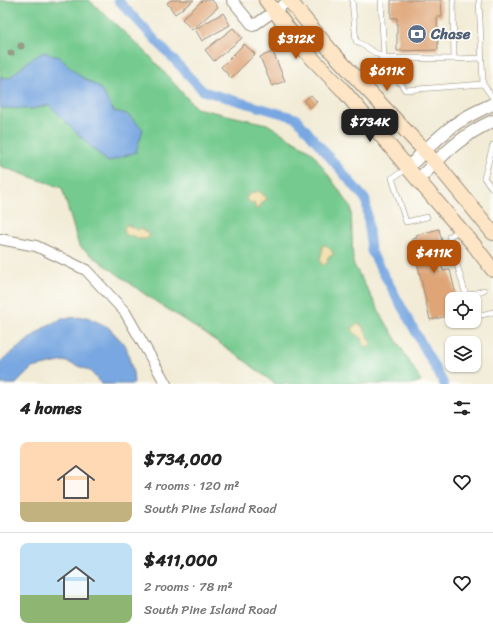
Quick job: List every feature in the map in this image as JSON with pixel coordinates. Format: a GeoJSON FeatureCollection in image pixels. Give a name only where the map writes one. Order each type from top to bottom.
{"type":"FeatureCollection","features":[{"type":"Feature","properties":{"kind":"main road"},"geometry":{"type":"LineString","coordinates":[[289,0],[331,51],[435,162],[493,233]]}},
{"type":"Feature","properties":{"kind":"main road"},"geometry":{"type":"LineString","coordinates":[[270,5],[306,52],[350,99],[493,270]]}},
{"type":"Feature","properties":{"kind":"street"},"geometry":{"type":"LineString","coordinates":[[232,0],[253,26],[270,5],[289,0]]}},
{"type":"Feature","properties":{"kind":"street"},"geometry":{"type":"LineString","coordinates":[[408,168],[424,151],[450,128],[476,111],[493,104]]}},
{"type":"Feature","properties":{"kind":"street"},"geometry":{"type":"LineString","coordinates":[[418,180],[459,140],[493,121]]}},
{"type":"Feature","properties":{"kind":"street"},"geometry":{"type":"LineString","coordinates":[[0,239],[36,246],[86,270],[125,312],[166,384]]}},
{"type":"Feature","properties":{"kind":"lane"},"geometry":{"type":"LineString","coordinates":[[352,0],[356,41],[384,58],[405,90],[483,84]]}},
{"type":"Feature","properties":{"kind":"lane"},"geometry":{"type":"LineString","coordinates":[[381,0],[384,58]]}},
{"type":"Feature","properties":{"kind":"lane"},"geometry":{"type":"LineString","coordinates":[[453,0],[454,59]]}},
{"type":"Feature","properties":{"kind":"lane"},"geometry":{"type":"LineString","coordinates":[[479,0],[483,84],[493,98]]}},
{"type":"Feature","properties":{"kind":"lane"},"geometry":{"type":"LineString","coordinates":[[356,78],[384,58],[482,58]]}},
{"type":"Feature","properties":{"kind":"lane"},"geometry":{"type":"LineString","coordinates":[[493,146],[484,178],[493,189]]}},
{"type":"Feature","properties":{"kind":"lane"},"geometry":{"type":"LineString","coordinates":[[408,168],[392,178],[406,222],[427,217]]}},
{"type":"Feature","properties":{"kind":"lane"},"geometry":{"type":"LineString","coordinates":[[460,229],[449,237],[465,292]]}},
{"type":"Feature","properties":{"kind":"lane"},"geometry":{"type":"LineString","coordinates":[[479,292],[484,290]]}},
{"type":"Feature","properties":{"kind":"lane"},"geometry":{"type":"LineString","coordinates":[[481,315],[493,312]]}},
{"type":"Feature","properties":{"kind":"green space"},"geometry":{"type":"Polygon","coordinates":[[[0,0],[89,0],[147,53],[196,108],[267,124],[312,152],[351,207],[353,263],[382,316],[421,381],[411,384],[275,384],[236,354],[146,295],[79,246],[62,188],[0,166],[0,0]]]}},
{"type":"Feature","properties":{"kind":"sand"},"geometry":{"type":"Polygon","coordinates":[[[258,191],[267,198],[262,202],[260,207],[256,209],[254,203],[249,202],[246,199],[248,195],[258,191]]]}},
{"type":"Feature","properties":{"kind":"sand"},"geometry":{"type":"Polygon","coordinates":[[[126,225],[137,230],[142,228],[148,233],[149,237],[146,239],[139,239],[134,236],[127,235],[124,231],[126,225]]]}},
{"type":"Feature","properties":{"kind":"sand"},"geometry":{"type":"Polygon","coordinates":[[[322,246],[328,246],[333,255],[328,257],[327,263],[324,265],[321,264],[320,259],[322,246]]]}},
{"type":"Feature","properties":{"kind":"sand"},"geometry":{"type":"Polygon","coordinates":[[[358,324],[362,326],[372,344],[368,347],[364,344],[362,338],[353,331],[353,327],[358,324]]]}},
{"type":"Feature","properties":{"kind":"water"},"geometry":{"type":"Polygon","coordinates":[[[44,52],[59,57],[80,76],[100,88],[114,111],[127,114],[143,129],[136,152],[108,162],[49,105],[32,109],[0,108],[0,77],[9,78],[30,60],[44,52]]]}},
{"type":"Feature","properties":{"kind":"water"},"geometry":{"type":"Polygon","coordinates":[[[87,317],[108,327],[126,346],[133,373],[134,384],[102,384],[89,370],[64,361],[32,368],[16,384],[0,384],[0,362],[46,326],[64,318],[87,317]]]}},
{"type":"Feature","properties":{"kind":"building"},"geometry":{"type":"Polygon","coordinates":[[[171,0],[194,0],[175,14],[167,3],[171,0]]]}},
{"type":"Feature","properties":{"kind":"building"},"geometry":{"type":"Polygon","coordinates":[[[203,0],[212,0],[218,7],[192,30],[182,19],[203,0]]]}},
{"type":"Feature","properties":{"kind":"building","name":"Chase"},"geometry":{"type":"Polygon","coordinates":[[[391,0],[441,0],[442,17],[437,17],[438,50],[397,51],[397,18],[391,18],[391,0]]]}},
{"type":"Feature","properties":{"kind":"building"},"geometry":{"type":"Polygon","coordinates":[[[223,13],[230,25],[202,41],[195,29],[223,13]]]}},
{"type":"Feature","properties":{"kind":"building"},"geometry":{"type":"Polygon","coordinates":[[[233,28],[242,38],[214,61],[205,50],[233,28]]]}},
{"type":"Feature","properties":{"kind":"building"},"geometry":{"type":"Polygon","coordinates":[[[244,44],[255,54],[231,78],[221,67],[244,44]]]}},
{"type":"Feature","properties":{"kind":"building"},"geometry":{"type":"Polygon","coordinates":[[[273,52],[285,81],[272,86],[260,57],[273,52]]]}},
{"type":"Feature","properties":{"kind":"building"},"geometry":{"type":"Polygon","coordinates":[[[311,95],[317,102],[310,108],[304,101],[311,95]]]}},
{"type":"Feature","properties":{"kind":"building"},"geometry":{"type":"Polygon","coordinates":[[[439,229],[447,263],[441,264],[443,271],[450,270],[455,292],[445,292],[445,317],[430,320],[412,239],[417,238],[416,235],[439,229]]]}},
{"type":"Feature","properties":{"kind":"waterway"},"geometry":{"type":"LineString","coordinates":[[118,0],[203,91],[296,118],[366,200],[371,251],[444,384]]}},
{"type":"Feature","properties":{"kind":"place","name":"Chase"},"geometry":{"type":"Point","coordinates":[417,34]}}]}
